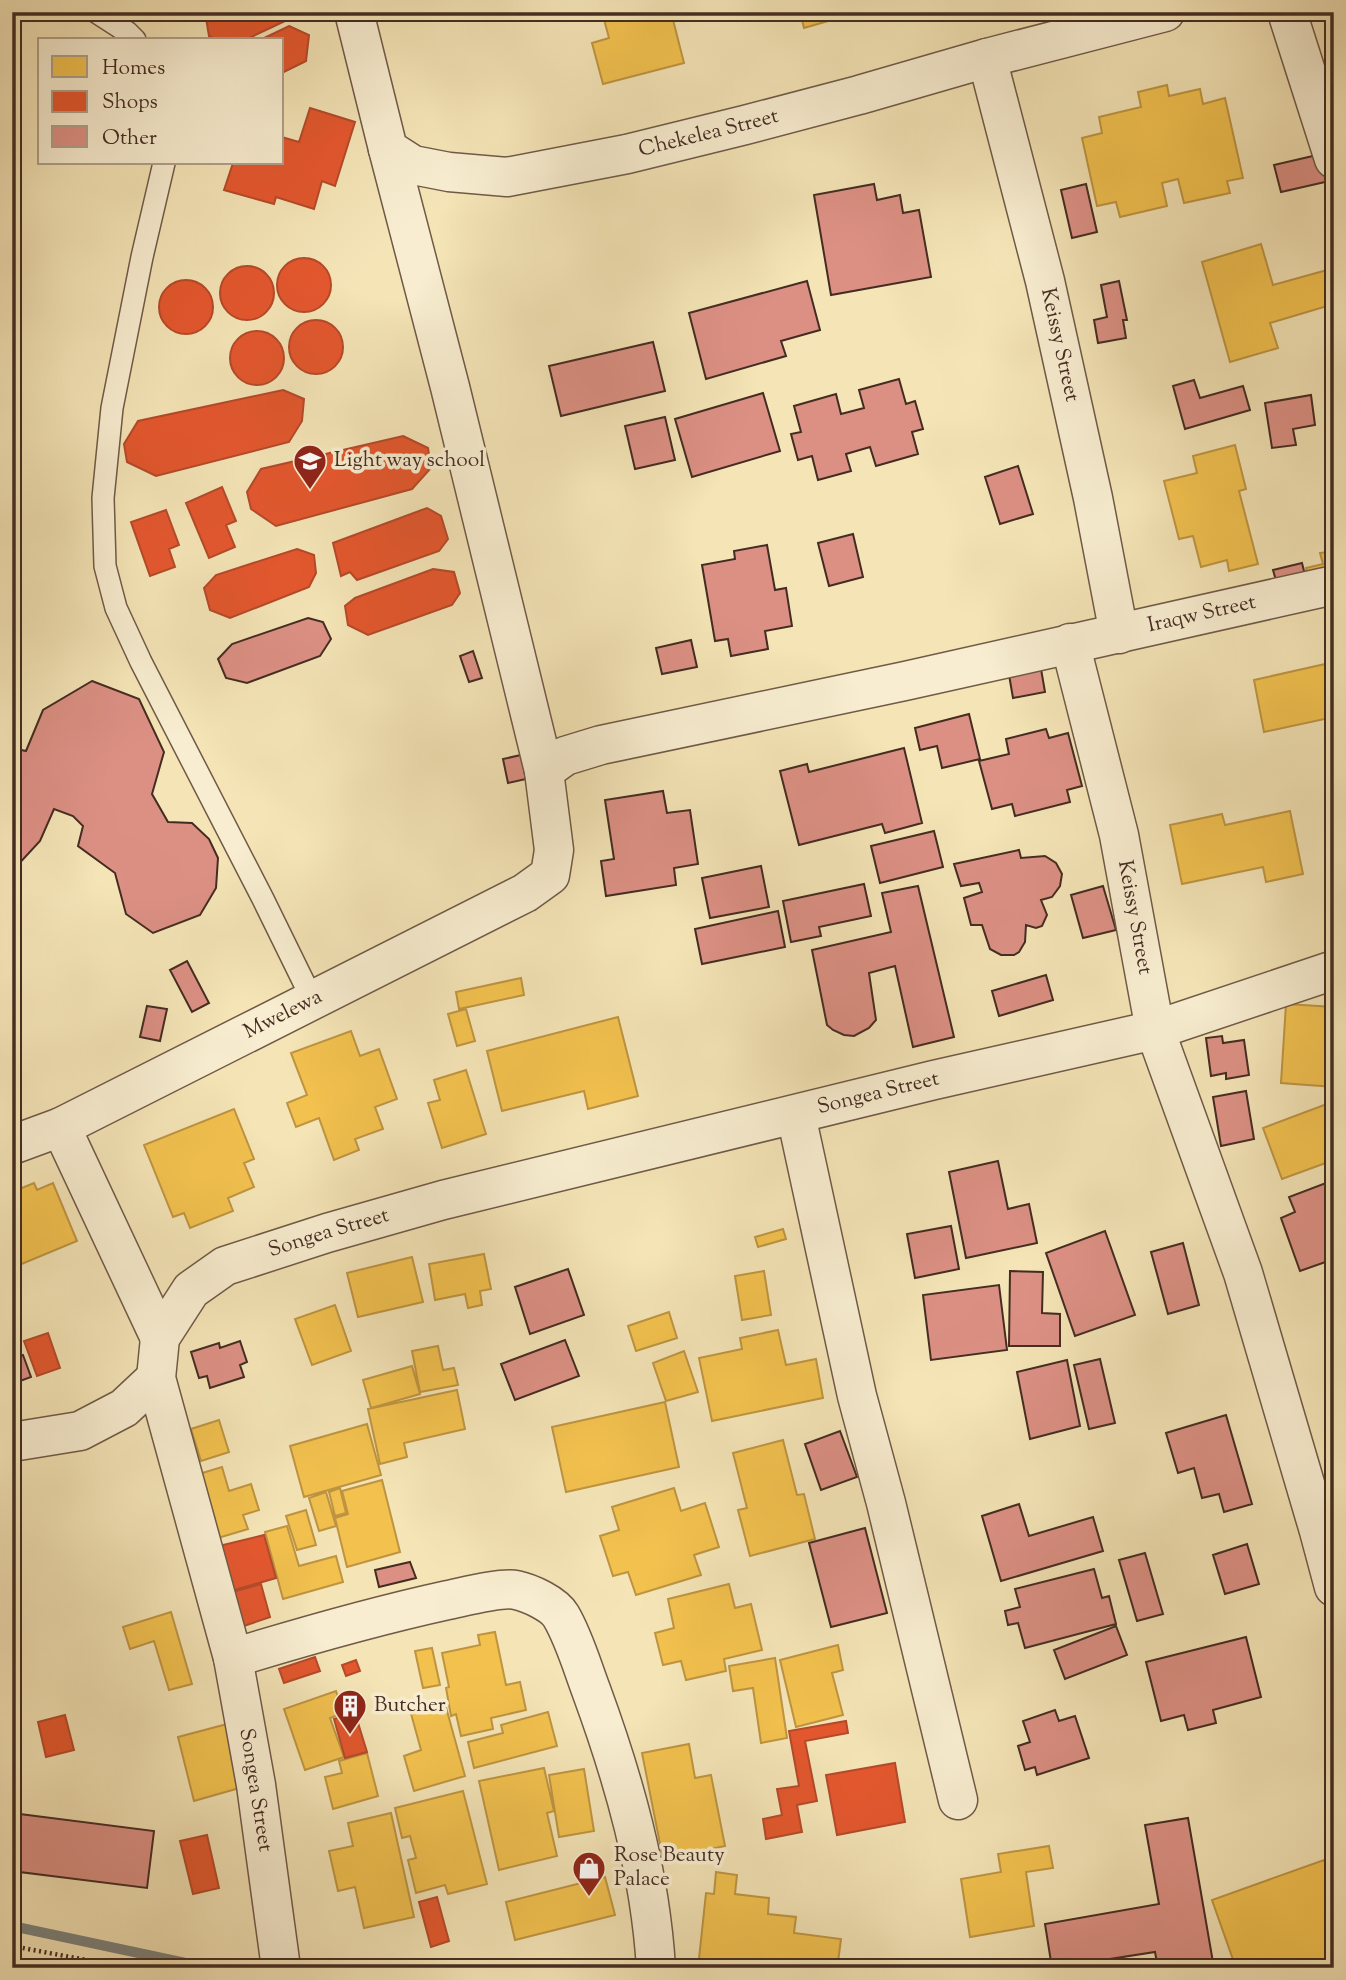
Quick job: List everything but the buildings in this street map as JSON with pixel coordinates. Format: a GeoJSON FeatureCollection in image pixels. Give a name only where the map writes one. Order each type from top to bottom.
{"type":"FeatureCollection","features":[{"type":"Feature","properties":{"kind":"street"},"geometry":{"type":"LineString","coordinates":[[354,12],[544,771]]}},
{"type":"Feature","properties":{"kind":"street"},"geometry":{"type":"LineString","coordinates":[[1287,12],[1334,159]]}},
{"type":"Feature","properties":{"kind":"street","name":"Chekelea Street"},"geometry":{"type":"LineString","coordinates":[[388,149],[413,165],[449,172],[507,177],[627,154],[859,95],[1160,13]]}},
{"type":"Feature","properties":{"kind":"street","name":"Keissy Street"},"geometry":{"type":"LineString","coordinates":[[987,58],[1045,281],[1093,498],[1119,634]]}},
{"type":"Feature","properties":{"kind":"street","name":"Iraqw Street"},"geometry":{"type":"LineString","coordinates":[[544,771],[565,756],[601,745],[905,681],[1334,585]]}},
{"type":"Feature","properties":{"kind":"street","name":"Keissy Street"},"geometry":{"type":"LineString","coordinates":[[1070,643],[1119,835],[1155,1030],[1243,1273],[1320,1531],[1334,1587]]}},
{"type":"Feature","properties":{"kind":"street","name":"Mwelewa"},"geometry":{"type":"LineString","coordinates":[[12,1145],[61,1127],[525,893],[551,875],[554,850],[544,771]]}},
{"type":"Feature","properties":{"kind":"street","name":"Songea Street"},"geometry":{"type":"LineString","coordinates":[[281,1968],[256,1785],[233,1658],[156,1378],[160,1338],[191,1290],[225,1265],[443,1200],[934,1080],[1155,1030],[1334,970]]}},
{"type":"Feature","properties":{"kind":"street"},"geometry":{"type":"LineString","coordinates":[[796,1115],[858,1396],[958,1800]]}},
{"type":"Feature","properties":{"kind":"street"},"geometry":{"type":"LineString","coordinates":[[61,1127],[160,1338]]}},
{"type":"Feature","properties":{"kind":"street"},"geometry":{"type":"LineString","coordinates":[[12,1443],[80,1431],[124,1408],[156,1378]]}},
{"type":"Feature","properties":{"kind":"street"},"geometry":{"type":"LineString","coordinates":[[233,1658],[360,1620],[468,1596],[514,1589],[538,1598],[560,1614],[612,1746],[631,1814],[644,1866],[656,1968]]}},
{"type":"Feature","properties":{"kind":"lane"},"geometry":{"type":"LineString","coordinates":[[96,12],[133,38]]}},
{"type":"Feature","properties":{"kind":"lane"},"geometry":{"type":"LineString","coordinates":[[164,164],[112,408],[103,498],[104,566],[116,608],[141,662],[312,999]]}},
{"type":"Feature","properties":{"kind":"path"},"geometry":{"type":"LineString","coordinates":[[12,1946],[129,1968]]}},
{"type":"Feature","properties":{"kind":"waterway"},"geometry":{"type":"LineString","coordinates":[[12,1926],[209,1968]]}},
{"type":"Feature","properties":{"kind":"place","name":"Light way school"},"geometry":{"type":"Point","coordinates":[310,491]}},
{"type":"Feature","properties":{"kind":"place","name":"Butcher"},"geometry":{"type":"Point","coordinates":[350,1736]}},
{"type":"Feature","properties":{"kind":"place","name":"Rose Beauty Palace"},"geometry":{"type":"Point","coordinates":[589,1898]}}]}
